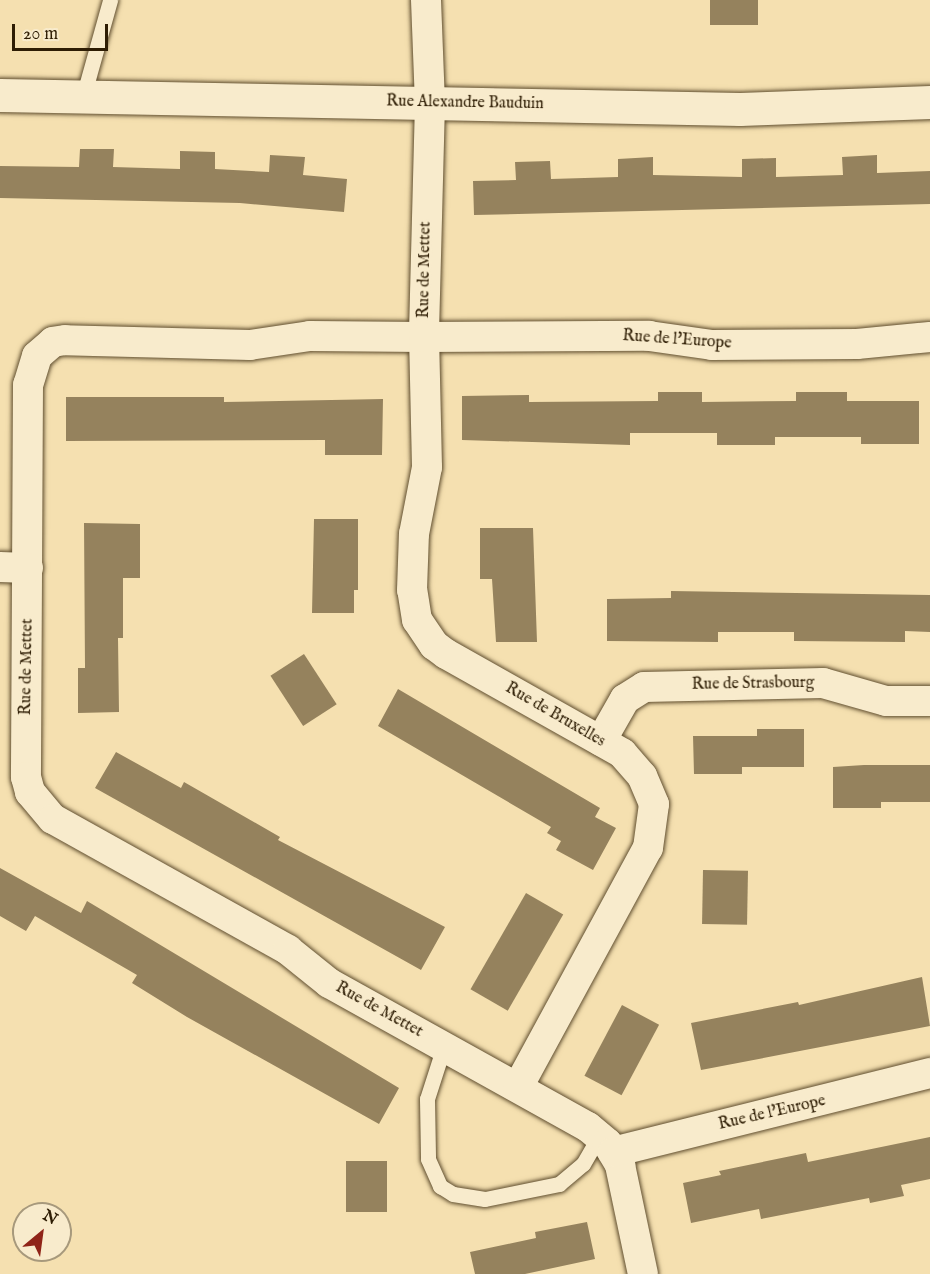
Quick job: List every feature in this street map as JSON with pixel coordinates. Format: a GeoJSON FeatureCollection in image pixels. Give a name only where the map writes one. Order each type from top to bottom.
{"type":"FeatureCollection","features":[{"type":"Feature","properties":{"kind":"street","name":"Rue de Mettet"},"geometry":{"type":"LineString","coordinates":[[426,0],[430,103],[424,337],[295,337],[250,345],[53,342],[37,356],[28,385],[14,567],[30,792],[39,806],[53,819],[288,950],[329,983],[518,1088],[606,1144]]}},
{"type":"Feature","properties":{"kind":"street","name":"Rue Alexandre Bauduin"},"geometry":{"type":"LineString","coordinates":[[0,95],[740,109],[930,102]]}},
{"type":"Feature","properties":{"kind":"street","name":"Rue de l'Europe"},"geometry":{"type":"LineString","coordinates":[[424,337],[649,336],[712,345],[857,344],[930,337]]}},
{"type":"Feature","properties":{"kind":"street","name":"Rue de Bruxelles"},"geometry":{"type":"LineString","coordinates":[[424,337],[427,467],[414,534],[412,590],[417,620],[434,645],[446,654],[622,753],[649,789],[654,804],[652,834],[518,1088]]}},
{"type":"Feature","properties":{"kind":"street","name":"Rue de Strasbourg"},"geometry":{"type":"LineString","coordinates":[[602,741],[626,699],[644,687],[823,683],[886,701],[930,701]]}},
{"type":"Feature","properties":{"kind":"street","name":"Rue de l'Europe"},"geometry":{"type":"LineString","coordinates":[[606,1144],[930,1073]]}},
{"type":"Feature","properties":{"kind":"street"},"geometry":{"type":"LineString","coordinates":[[606,1144],[626,1184],[643,1274]]}},
{"type":"Feature","properties":{"kind":"lane"},"geometry":{"type":"LineString","coordinates":[[83,97],[110,0]]}},
{"type":"Feature","properties":{"kind":"lane"},"geometry":{"type":"LineString","coordinates":[[444,1046],[427,1099],[428,1159],[440,1186],[453,1194],[486,1199],[559,1184],[606,1144]]}},
{"type":"Feature","properties":{"kind":"building"},"geometry":{"type":"Polygon","coordinates":[[[710,0],[758,0],[758,25],[710,25],[710,0]]]}},
{"type":"Feature","properties":{"kind":"building"},"geometry":{"type":"Polygon","coordinates":[[[80,149],[114,149],[113,167],[180,169],[180,151],[215,152],[215,169],[269,172],[270,155],[305,157],[303,175],[347,179],[344,212],[240,203],[0,198],[0,166],[79,167],[80,149]]]}},
{"type":"Feature","properties":{"kind":"building"},"geometry":{"type":"Polygon","coordinates":[[[877,155],[877,173],[930,171],[930,204],[474,215],[473,181],[516,180],[515,162],[550,161],[551,179],[618,177],[618,159],[653,157],[653,175],[742,177],[742,159],[776,158],[776,177],[843,175],[842,157],[877,155]]]}},
{"type":"Feature","properties":{"kind":"building"},"geometry":{"type":"Polygon","coordinates":[[[658,392],[702,392],[702,402],[796,401],[796,392],[847,392],[847,401],[919,401],[919,444],[861,444],[861,437],[775,437],[775,445],[717,445],[717,433],[630,433],[630,445],[462,440],[462,396],[529,395],[529,402],[658,401],[658,392]]]}},
{"type":"Feature","properties":{"kind":"building"},"geometry":{"type":"Polygon","coordinates":[[[66,397],[224,397],[224,402],[383,399],[382,455],[325,455],[325,440],[66,441],[66,397]]]}},
{"type":"Feature","properties":{"kind":"building"},"geometry":{"type":"Polygon","coordinates":[[[314,519],[358,519],[358,590],[354,590],[354,613],[312,613],[314,519]]]}},
{"type":"Feature","properties":{"kind":"building"},"geometry":{"type":"Polygon","coordinates":[[[84,523],[140,524],[140,578],[123,578],[123,638],[118,638],[119,712],[78,713],[78,668],[85,668],[84,523]]]}},
{"type":"Feature","properties":{"kind":"building"},"geometry":{"type":"Polygon","coordinates":[[[480,528],[533,528],[537,642],[496,642],[492,579],[480,579],[480,528]]]}},
{"type":"Feature","properties":{"kind":"building"},"geometry":{"type":"Polygon","coordinates":[[[671,591],[930,595],[930,632],[905,631],[905,642],[794,641],[794,632],[718,632],[718,642],[607,641],[607,599],[671,598],[671,591]]]}},
{"type":"Feature","properties":{"kind":"building"},"geometry":{"type":"Polygon","coordinates":[[[304,654],[337,704],[303,726],[270,676],[304,654]]]}},
{"type":"Feature","properties":{"kind":"building"},"geometry":{"type":"Polygon","coordinates":[[[398,689],[600,808],[595,817],[616,828],[593,870],[556,850],[561,841],[547,833],[551,827],[378,726],[398,689]]]}},
{"type":"Feature","properties":{"kind":"building"},"geometry":{"type":"Polygon","coordinates":[[[757,729],[804,729],[804,767],[742,767],[742,774],[694,774],[693,736],[757,736],[757,729]]]}},
{"type":"Feature","properties":{"kind":"building"},"geometry":{"type":"Polygon","coordinates":[[[116,752],[181,788],[184,782],[280,837],[278,840],[445,927],[421,970],[95,788],[116,752]]]}},
{"type":"Feature","properties":{"kind":"building"},"geometry":{"type":"Polygon","coordinates":[[[930,765],[930,802],[881,802],[881,808],[833,808],[833,767],[930,765]]]}},
{"type":"Feature","properties":{"kind":"building"},"geometry":{"type":"Polygon","coordinates":[[[0,868],[81,913],[87,901],[399,1088],[379,1124],[187,1017],[132,983],[137,975],[35,916],[26,931],[0,916],[0,868]]]}},
{"type":"Feature","properties":{"kind":"building"},"geometry":{"type":"Polygon","coordinates":[[[703,870],[748,871],[747,925],[702,924],[703,870]]]}},
{"type":"Feature","properties":{"kind":"building"},"geometry":{"type":"Polygon","coordinates":[[[526,893],[563,914],[508,1011],[471,989],[526,893]]]}},
{"type":"Feature","properties":{"kind":"building"},"geometry":{"type":"Polygon","coordinates":[[[922,977],[930,1026],[701,1070],[691,1023],[798,1002],[799,1005],[922,977]]]}},
{"type":"Feature","properties":{"kind":"building"},"geometry":{"type":"Polygon","coordinates":[[[622,1005],[659,1025],[622,1095],[584,1076],[622,1005]]]}},
{"type":"Feature","properties":{"kind":"building"},"geometry":{"type":"Polygon","coordinates":[[[930,1137],[930,1179],[901,1185],[904,1196],[870,1203],[869,1198],[761,1219],[759,1209],[691,1223],[683,1183],[721,1175],[719,1171],[806,1153],[808,1162],[930,1137]]]}},
{"type":"Feature","properties":{"kind":"building"},"geometry":{"type":"Polygon","coordinates":[[[346,1161],[387,1161],[387,1212],[346,1212],[346,1161]]]}},
{"type":"Feature","properties":{"kind":"building"},"geometry":{"type":"Polygon","coordinates":[[[587,1222],[595,1259],[525,1274],[475,1274],[470,1252],[536,1238],[535,1232],[587,1222]]]}}]}
